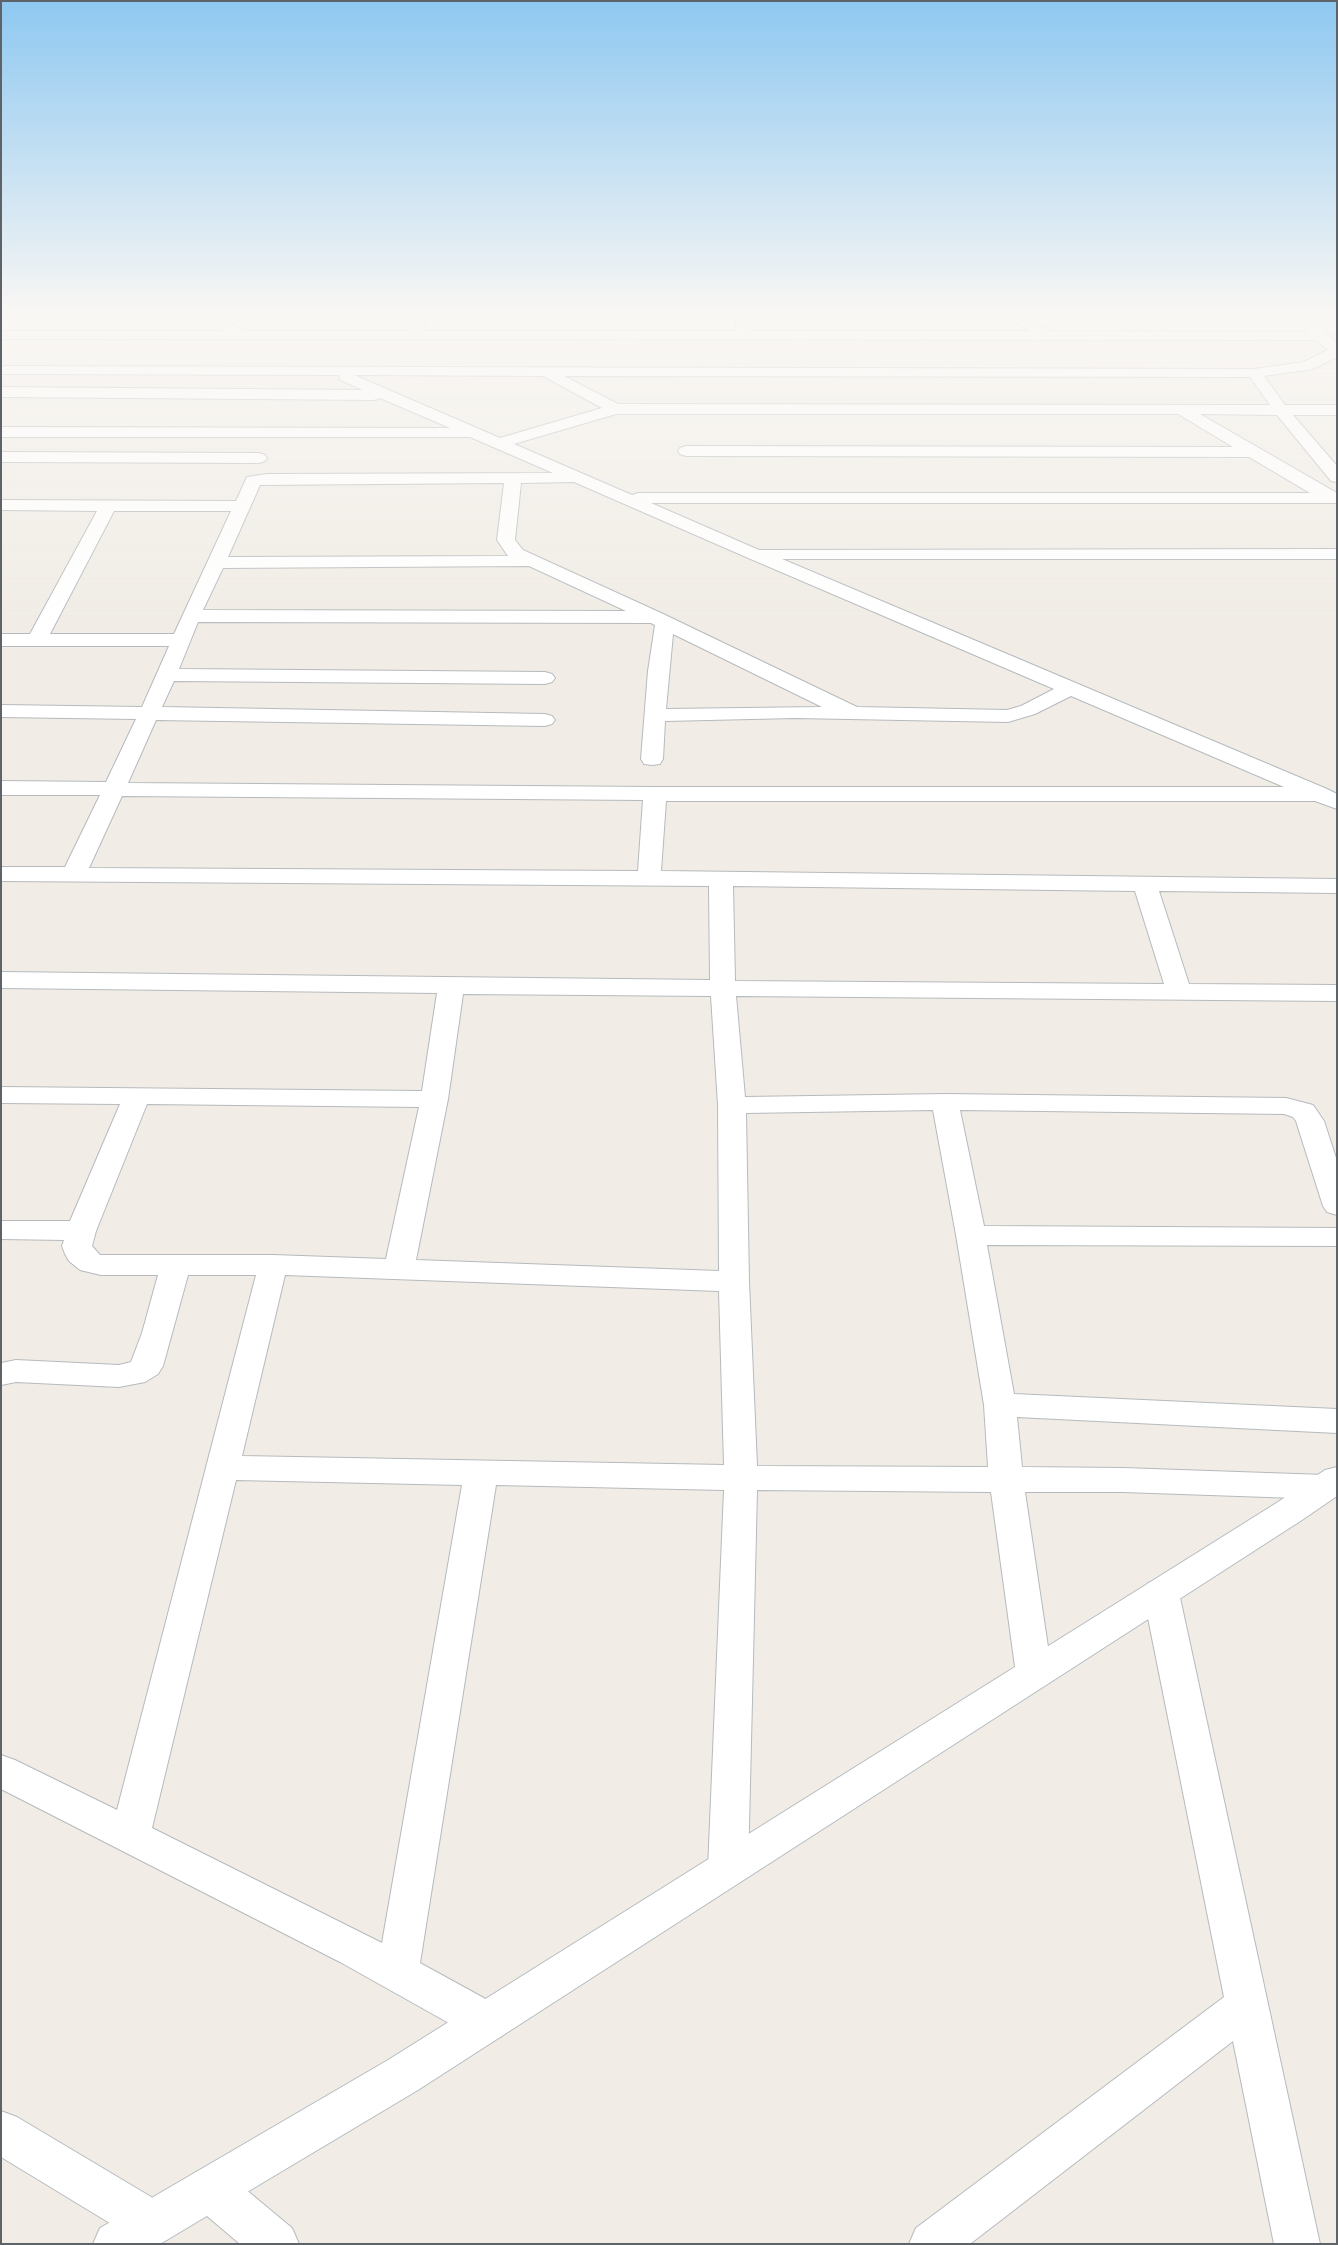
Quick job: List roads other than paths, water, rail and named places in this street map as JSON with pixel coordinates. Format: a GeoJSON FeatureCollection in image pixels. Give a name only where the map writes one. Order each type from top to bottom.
{"type":"FeatureCollection","features":[{"type":"Feature","properties":{"kind":"street"},"geometry":{"type":"LineString","coordinates":[[439,417],[752,554],[1328,798]]}},
{"type":"Feature","properties":{"kind":"street"},"geometry":{"type":"LineString","coordinates":[[501,443],[589,417]]}},
{"type":"Feature","properties":{"kind":"street"},"geometry":{"type":"LineString","coordinates":[[1194,417],[1335,499]]}},
{"type":"Feature","properties":{"kind":"street"},"geometry":{"type":"LineString","coordinates":[[1287,417],[1337,477]]}},
{"type":"Feature","properties":{"kind":"street"},"geometry":{"type":"LineString","coordinates":[[1,432],[477,433]]}},
{"type":"Feature","properties":{"kind":"street"},"geometry":{"type":"LineString","coordinates":[[74,874],[217,563],[253,480],[259,458],[270,432]]}},
{"type":"Feature","properties":{"kind":"street"},"geometry":{"type":"LineString","coordinates":[[686,451],[1255,452]]}},
{"type":"Feature","properties":{"kind":"street"},"geometry":{"type":"LineString","coordinates":[[1,457],[259,458]]}},
{"type":"Feature","properties":{"kind":"street"},"geometry":{"type":"LineString","coordinates":[[253,480],[513,480],[578,478]]}},
{"type":"Feature","properties":{"kind":"street"},"geometry":{"type":"LineString","coordinates":[[513,480],[506,540],[510,548],[517,554],[852,713]]}},
{"type":"Feature","properties":{"kind":"street"},"geometry":{"type":"LineString","coordinates":[[627,498],[1335,499]]}},
{"type":"Feature","properties":{"kind":"street"},"geometry":{"type":"LineString","coordinates":[[1,505],[242,506]]}},
{"type":"Feature","properties":{"kind":"street"},"geometry":{"type":"LineString","coordinates":[[37,640],[108,506]]}},
{"type":"Feature","properties":{"kind":"street"},"geometry":{"type":"LineString","coordinates":[[752,554],[1337,554]]}},
{"type":"Feature","properties":{"kind":"street"},"geometry":{"type":"LineString","coordinates":[[217,563],[534,561]]}},
{"type":"Feature","properties":{"kind":"street"},"geometry":{"type":"LineString","coordinates":[[191,616],[659,620]]}},
{"type":"Feature","properties":{"kind":"street"},"geometry":{"type":"LineString","coordinates":[[652,759],[658,671],[659,620]]}},
{"type":"Feature","properties":{"kind":"street"},"geometry":{"type":"LineString","coordinates":[[1,640],[182,640]]}},
{"type":"Feature","properties":{"kind":"street"},"geometry":{"type":"LineString","coordinates":[[167,675],[545,678]]}},
{"type":"Feature","properties":{"kind":"street"},"geometry":{"type":"LineString","coordinates":[[655,716],[795,712],[1008,716],[1028,710],[1072,688]]}},
{"type":"Feature","properties":{"kind":"street"},"geometry":{"type":"LineString","coordinates":[[1,711],[545,720]]}},
{"type":"Feature","properties":{"kind":"street"},"geometry":{"type":"LineString","coordinates":[[1,788],[1328,798]]}},
{"type":"Feature","properties":{"kind":"street"},"geometry":{"type":"LineString","coordinates":[[649,878],[654,794]]}},
{"type":"Feature","properties":{"kind":"street"},"geometry":{"type":"LineString","coordinates":[[1,874],[649,878],[1337,886]]}},
{"type":"Feature","properties":{"kind":"street"},"geometry":{"type":"LineString","coordinates":[[721,879],[723,987],[732,1105],[734,1282],[740,1478],[728,1869]]}},
{"type":"Feature","properties":{"kind":"street"},"geometry":{"type":"LineString","coordinates":[[1145,884],[1179,991]]}},
{"type":"Feature","properties":{"kind":"street"},"geometry":{"type":"LineString","coordinates":[[1,980],[451,986],[1337,993]]}},
{"type":"Feature","properties":{"kind":"street"},"geometry":{"type":"LineString","coordinates":[[399,1269],[434,1099],[451,986]]}},
{"type":"Feature","properties":{"kind":"street"},"geometry":{"type":"LineString","coordinates":[[1,1094],[434,1099]]}},
{"type":"Feature","properties":{"kind":"street"},"geometry":{"type":"LineString","coordinates":[[137,1095],[81,1231],[77,1246],[80,1254],[90,1262],[101,1265],[176,1264],[399,1269],[734,1282]]}},
{"type":"Feature","properties":{"kind":"street"},"geometry":{"type":"LineString","coordinates":[[732,1105],[945,1102],[1286,1106],[1298,1108],[1306,1114],[1310,1122],[1337,1206]]}},
{"type":"Feature","properties":{"kind":"street"},"geometry":{"type":"LineString","coordinates":[[945,1102],[971,1235],[1000,1406],[1006,1480],[1034,1674]]}},
{"type":"Feature","properties":{"kind":"street"},"geometry":{"type":"LineString","coordinates":[[1,1230],[81,1231]]}},
{"type":"Feature","properties":{"kind":"street"},"geometry":{"type":"LineString","coordinates":[[971,1235],[1337,1237]]}},
{"type":"Feature","properties":{"kind":"street"},"geometry":{"type":"LineString","coordinates":[[1,1374],[16,1371],[119,1376],[134,1374],[142,1370],[147,1366],[158,1333],[176,1264]]}},
{"type":"Feature","properties":{"kind":"street"},"geometry":{"type":"LineString","coordinates":[[130,1835],[274,1266]]}},
{"type":"Feature","properties":{"kind":"street"},"geometry":{"type":"LineString","coordinates":[[1000,1406],[1337,1421]]}},
{"type":"Feature","properties":{"kind":"street"},"geometry":{"type":"LineString","coordinates":[[222,1468],[740,1478],[1331,1483]]}},
{"type":"Feature","properties":{"kind":"street"},"geometry":{"type":"LineString","coordinates":[[398,1972],[481,1474]]}},
{"type":"Feature","properties":{"kind":"street"},"geometry":{"type":"LineString","coordinates":[[1,2132],[134,2233],[403,2075],[1331,1483]]}},
{"type":"Feature","properties":{"kind":"street"},"geometry":{"type":"LineString","coordinates":[[1161,1593],[1297,2244]]}},
{"type":"Feature","properties":{"kind":"street"},"geometry":{"type":"LineString","coordinates":[[1,1771],[398,1972],[487,2022]]}},
{"type":"Feature","properties":{"kind":"street"},"geometry":{"type":"LineString","coordinates":[[932,2244],[1247,2005]]}},
{"type":"Feature","properties":{"kind":"street"},"geometry":{"type":"LineString","coordinates":[[210,2188],[276,2244]]}}]}
